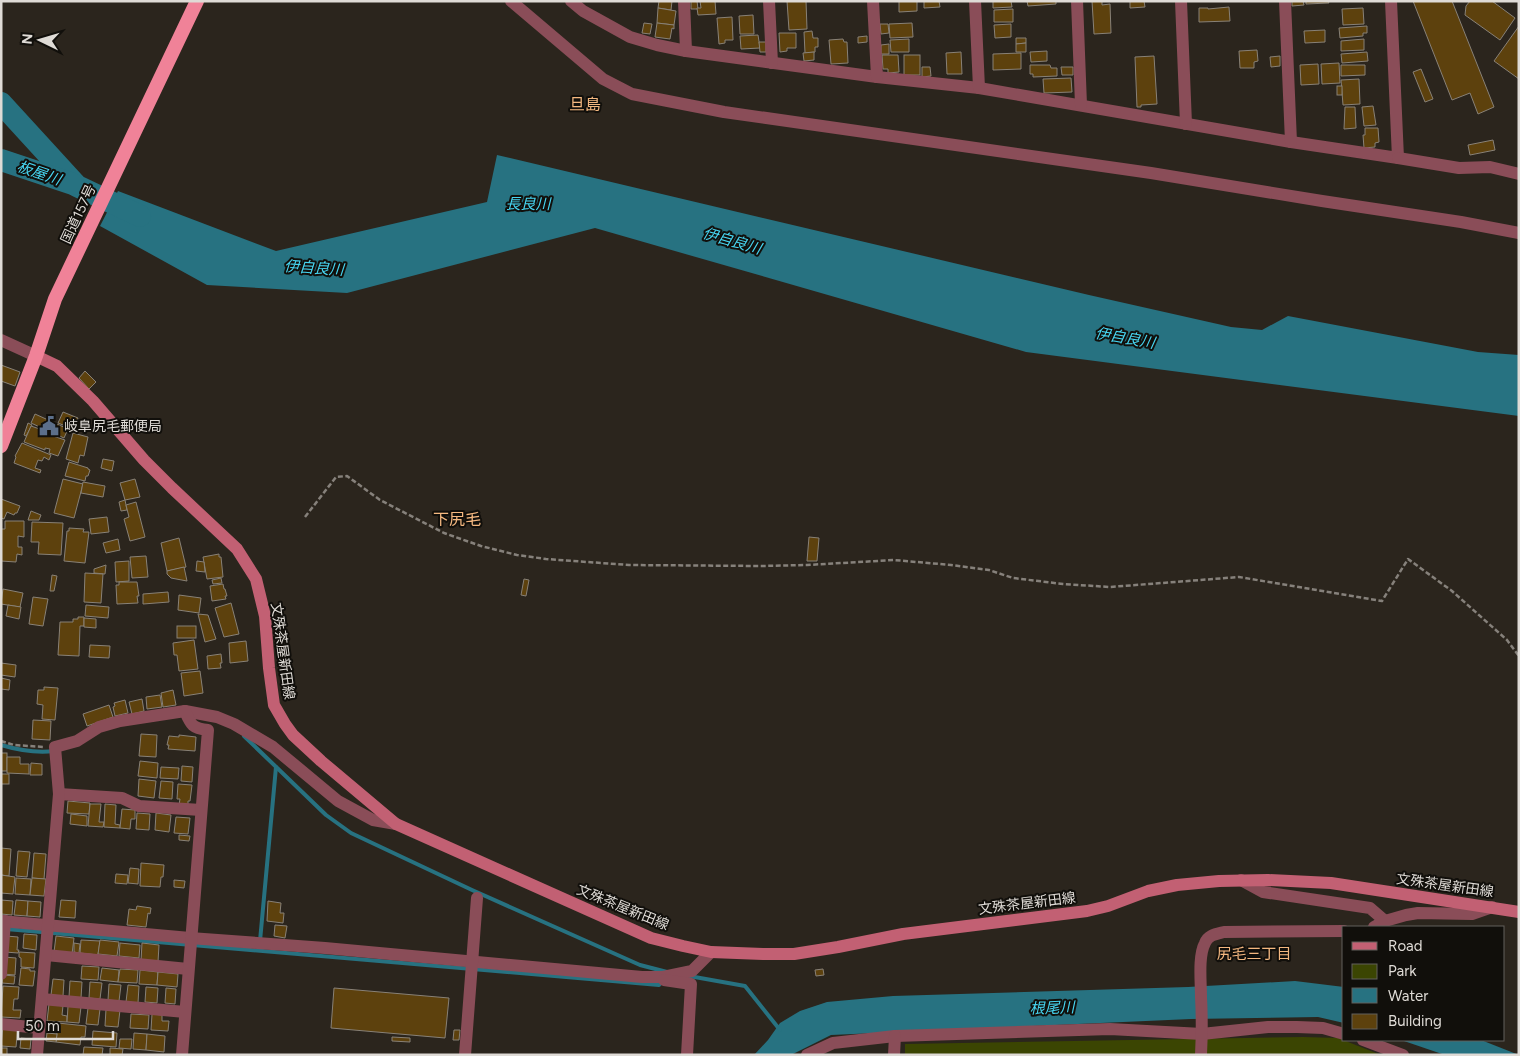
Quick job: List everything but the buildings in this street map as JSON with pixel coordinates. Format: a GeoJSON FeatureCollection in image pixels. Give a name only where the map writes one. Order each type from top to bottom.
{"type":"FeatureCollection","features":[{"type":"Feature","properties":{"kind":"highway","name":"国道157号"},"geometry":{"type":"LineString","coordinates":[[1,446],[55,299],[197,1]]}},
{"type":"Feature","properties":{"kind":"main road","name":"文殊茶屋新田線"},"geometry":{"type":"LineString","coordinates":[[37,350],[93,401],[144,460],[237,549],[256,579],[264,616],[274,704],[293,735],[396,824],[651,938],[711,952],[794,954],[903,934],[1087,911],[1108,906],[1148,891],[1177,885],[1241,880],[1331,883],[1519,912]]}},
{"type":"Feature","properties":{"kind":"street"},"geometry":{"type":"LineString","coordinates":[[511,1],[603,79],[632,94],[724,112],[1133,170],[1461,222],[1519,233]]}},
{"type":"Feature","properties":{"kind":"street"},"geometry":{"type":"LineString","coordinates":[[571,1],[582,11],[630,37],[686,51],[877,77],[979,88],[1291,142],[1459,168],[1490,166],[1519,174]]}},
{"type":"Feature","properties":{"kind":"street"},"geometry":{"type":"LineString","coordinates":[[684,1],[686,51]]}},
{"type":"Feature","properties":{"kind":"street"},"geometry":{"type":"LineString","coordinates":[[769,1],[772,63]]}},
{"type":"Feature","properties":{"kind":"street"},"geometry":{"type":"LineString","coordinates":[[873,1],[877,77]]}},
{"type":"Feature","properties":{"kind":"street"},"geometry":{"type":"LineString","coordinates":[[975,1],[979,88]]}},
{"type":"Feature","properties":{"kind":"street"},"geometry":{"type":"LineString","coordinates":[[1077,1],[1081,106]]}},
{"type":"Feature","properties":{"kind":"street"},"geometry":{"type":"LineString","coordinates":[[1181,1],[1186,124]]}},
{"type":"Feature","properties":{"kind":"street"},"geometry":{"type":"LineString","coordinates":[[1284,1],[1291,142]]}},
{"type":"Feature","properties":{"kind":"street"},"geometry":{"type":"LineString","coordinates":[[1391,1],[1398,158]]}},
{"type":"Feature","properties":{"kind":"street"},"geometry":{"type":"LineString","coordinates":[[1,340],[37,350]]}},
{"type":"Feature","properties":{"kind":"street"},"geometry":{"type":"LineString","coordinates":[[37,1055],[59,794],[55,747],[77,741],[99,727],[120,721],[185,711],[217,716],[273,747],[338,802],[373,820],[396,824]]}},
{"type":"Feature","properties":{"kind":"street"},"geometry":{"type":"LineString","coordinates":[[182,1055],[208,730],[197,729],[190,724],[185,711]]}},
{"type":"Feature","properties":{"kind":"street"},"geometry":{"type":"LineString","coordinates":[[59,794],[122,798],[139,806],[201,810]]}},
{"type":"Feature","properties":{"kind":"street"},"geometry":{"type":"LineString","coordinates":[[1241,880],[1263,892],[1370,908],[1379,924],[1418,913],[1472,914],[1491,907],[1519,906]]}},
{"type":"Feature","properties":{"kind":"street"},"geometry":{"type":"LineString","coordinates":[[465,1055],[477,898]]}},
{"type":"Feature","properties":{"kind":"street"},"geometry":{"type":"LineString","coordinates":[[1,974],[3,921],[642,977],[691,984],[686,1055]]}},
{"type":"Feature","properties":{"kind":"street"},"geometry":{"type":"LineString","coordinates":[[1201,1055],[1201,974],[1202,951],[1205,941],[1213,934],[1224,932],[1342,931]]}},
{"type":"Feature","properties":{"kind":"street"},"geometry":{"type":"LineString","coordinates":[[642,977],[663,977],[692,971],[711,952]]}},
{"type":"Feature","properties":{"kind":"street"},"geometry":{"type":"LineString","coordinates":[[46,956],[188,969]]}},
{"type":"Feature","properties":{"kind":"street"},"geometry":{"type":"LineString","coordinates":[[42,999],[185,1012]]}},
{"type":"Feature","properties":{"kind":"street"},"geometry":{"type":"LineString","coordinates":[[1,1024],[40,1028]]}},
{"type":"Feature","properties":{"kind":"street"},"geometry":{"type":"LineString","coordinates":[[807,1055],[833,1043],[896,1036],[1110,1029],[1202,1034],[1268,1027],[1322,1028],[1342,1033]]}},
{"type":"Feature","properties":{"kind":"street"},"geometry":{"type":"LineString","coordinates":[[894,1055],[896,1036]]}},
{"type":"Feature","properties":{"kind":"street"},"geometry":{"type":"LineString","coordinates":[[1366,1041],[1403,1055]]}},
{"type":"Feature","properties":{"kind":"path"},"geometry":{"type":"LineString","coordinates":[[305,517],[336,477],[347,476],[380,500],[444,533],[481,546],[517,555],[546,559],[629,565],[761,566],[894,560],[951,564],[989,570],[1013,578],[1110,587],[1239,577],[1382,601],[1408,558],[1452,591],[1508,640],[1519,656]]}},
{"type":"Feature","properties":{"kind":"path"},"geometry":{"type":"LineString","coordinates":[[1,741],[14,745],[55,747]]}},
{"type":"Feature","properties":{"kind":"green space"},"geometry":{"type":"Polygon","coordinates":[[[1303,1037],[1338,1038],[1381,1055],[905,1055],[905,1044],[1303,1037]]]}},
{"type":"Feature","properties":{"kind":"water","name":"長良川"},"geometry":{"type":"Polygon","coordinates":[[[497,155],[1231,327],[1262,330],[1288,316],[1478,352],[1519,355],[1519,416],[1026,352],[595,228],[347,293],[207,285],[100,226],[118,191],[276,251],[487,202],[497,155]]]}},
{"type":"Feature","properties":{"kind":"water","name":"根尾川"},"geometry":{"type":"Polygon","coordinates":[[[1295,981],[1342,987],[1342,1023],[1318,1017],[1191,1019],[831,1035],[791,1055],[754,1055],[780,1023],[800,1011],[827,1002],[893,996],[1188,987],[1295,981]]]}},
{"type":"Feature","properties":{"kind":"water"},"geometry":{"type":"Polygon","coordinates":[[[1404,1041],[1484,1041],[1519,1055],[1445,1055],[1404,1041]]]}},
{"type":"Feature","properties":{"kind":"waterway","name":"伊自良川"},"geometry":{"type":"LineString","coordinates":[[1,103],[77,186],[140,216]]}},
{"type":"Feature","properties":{"kind":"waterway","name":"板屋川"},"geometry":{"type":"LineString","coordinates":[[1,160],[73,184]]}},
{"type":"Feature","properties":{"kind":"waterway"},"geometry":{"type":"LineString","coordinates":[[244,736],[326,815],[351,833],[472,890],[640,965],[667,972]]}},
{"type":"Feature","properties":{"kind":"waterway"},"geometry":{"type":"LineString","coordinates":[[1,745],[28,751],[54,751]]}},
{"type":"Feature","properties":{"kind":"waterway"},"geometry":{"type":"LineString","coordinates":[[260,941],[276,767]]}},
{"type":"Feature","properties":{"kind":"waterway"},"geometry":{"type":"LineString","coordinates":[[6,929],[659,985],[662,981]]}},
{"type":"Feature","properties":{"kind":"waterway"},"geometry":{"type":"LineString","coordinates":[[689,976],[745,986],[780,1030]]}},
{"type":"Feature","properties":{"kind":"place","name":"岐阜尻毛郵便局"},"geometry":{"type":"Point","coordinates":[49,426]}},
{"type":"Feature","properties":{"kind":"district","name":"旦島"},"geometry":{"type":"Point","coordinates":[585,104]}},
{"type":"Feature","properties":{"kind":"district","name":"下尻毛"},"geometry":{"type":"Point","coordinates":[457,519]}},
{"type":"Feature","properties":{"kind":"district","name":"尻毛三丁目"},"geometry":{"type":"Point","coordinates":[1254,954]}}]}
